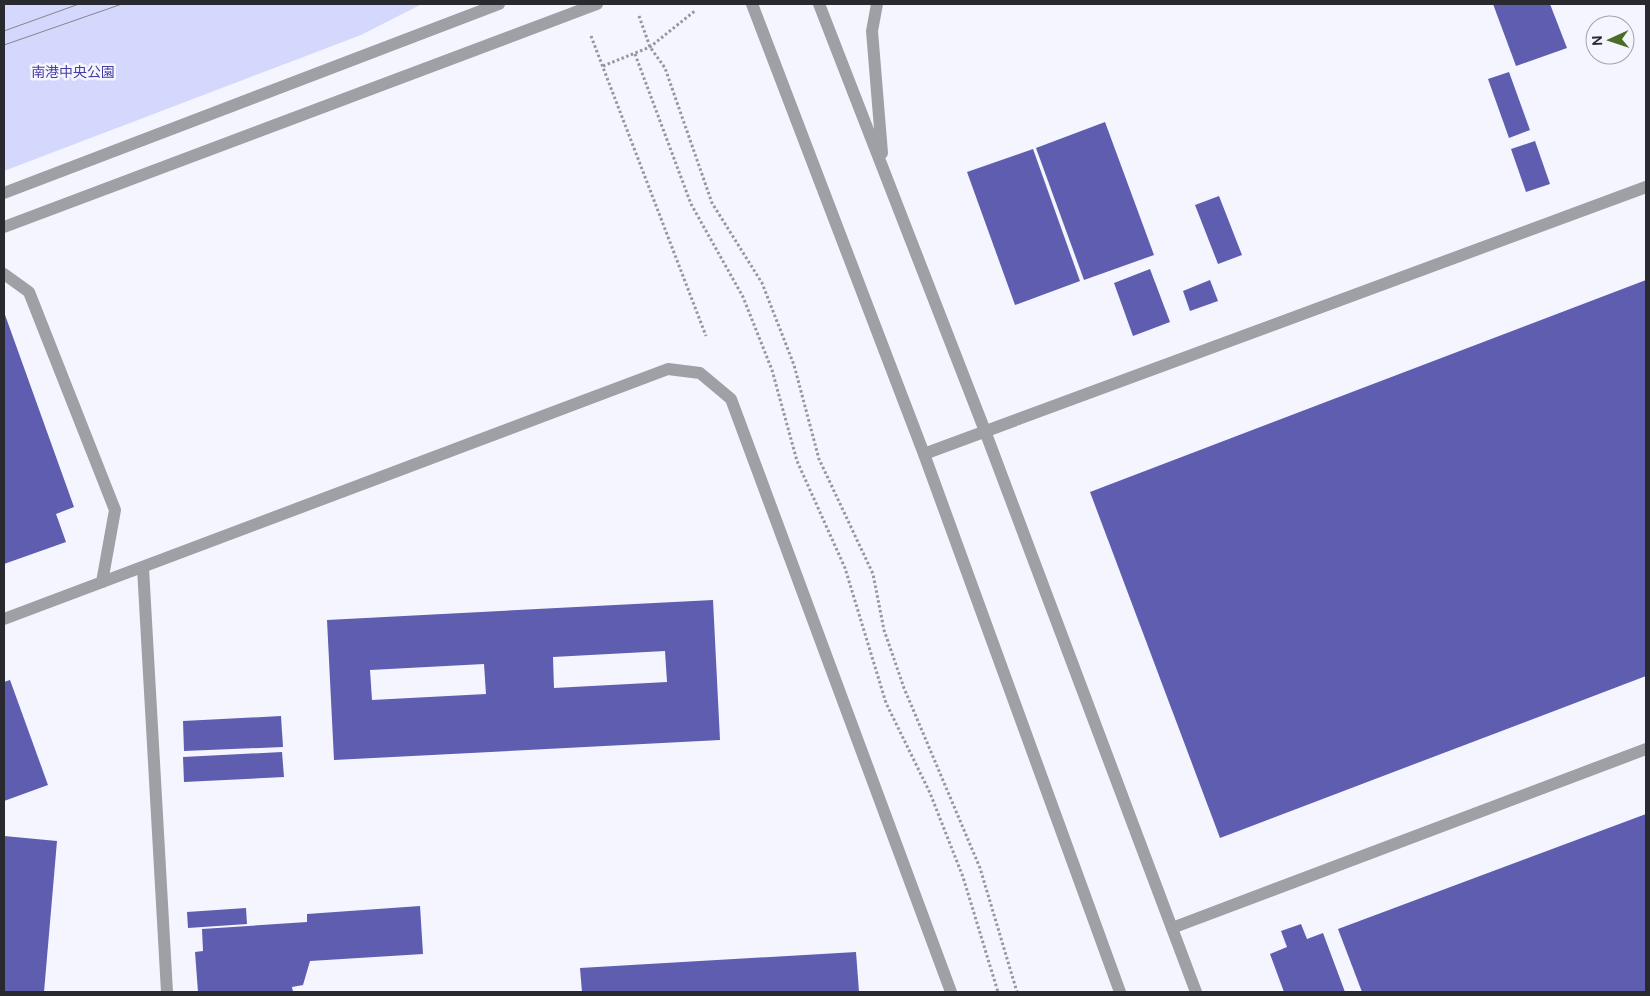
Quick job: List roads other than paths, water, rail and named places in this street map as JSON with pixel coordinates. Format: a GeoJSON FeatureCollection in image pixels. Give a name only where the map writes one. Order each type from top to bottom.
{"type":"FeatureCollection","features":[{"type":"Feature","properties":{"kind":"street"},"geometry":{"type":"LineString","coordinates":[[4,193],[499,4]]}},
{"type":"Feature","properties":{"kind":"street"},"geometry":{"type":"LineString","coordinates":[[4,227],[597,4]]}},
{"type":"Feature","properties":{"kind":"street"},"geometry":{"type":"LineString","coordinates":[[752,4],[924,454],[1120,992]]}},
{"type":"Feature","properties":{"kind":"street"},"geometry":{"type":"LineString","coordinates":[[819,4],[985,430],[1196,992]]}},
{"type":"Feature","properties":{"kind":"street"},"geometry":{"type":"LineString","coordinates":[[877,4],[872,31],[883,166]]}},
{"type":"Feature","properties":{"kind":"street"},"geometry":{"type":"LineString","coordinates":[[924,454],[1646,187]]}},
{"type":"Feature","properties":{"kind":"street"},"geometry":{"type":"LineString","coordinates":[[4,274],[29,292],[115,510],[102,582]]}},
{"type":"Feature","properties":{"kind":"street"},"geometry":{"type":"LineString","coordinates":[[4,619],[668,369],[700,373],[731,400],[950,992]]}},
{"type":"Feature","properties":{"kind":"street"},"geometry":{"type":"LineString","coordinates":[[143,568],[167,992]]}},
{"type":"Feature","properties":{"kind":"street"},"geometry":{"type":"LineString","coordinates":[[1172,928],[1646,749]]}},
{"type":"Feature","properties":{"kind":"tram line"},"geometry":{"type":"LineString","coordinates":[[4,31],[79,4]]}},
{"type":"Feature","properties":{"kind":"tram line"},"geometry":{"type":"LineString","coordinates":[[4,45],[122,4]]}},
{"type":"Feature","properties":{"kind":"park label","name":"南港中央公園"},"geometry":{"type":"Point","coordinates":[73,72]}}]}
